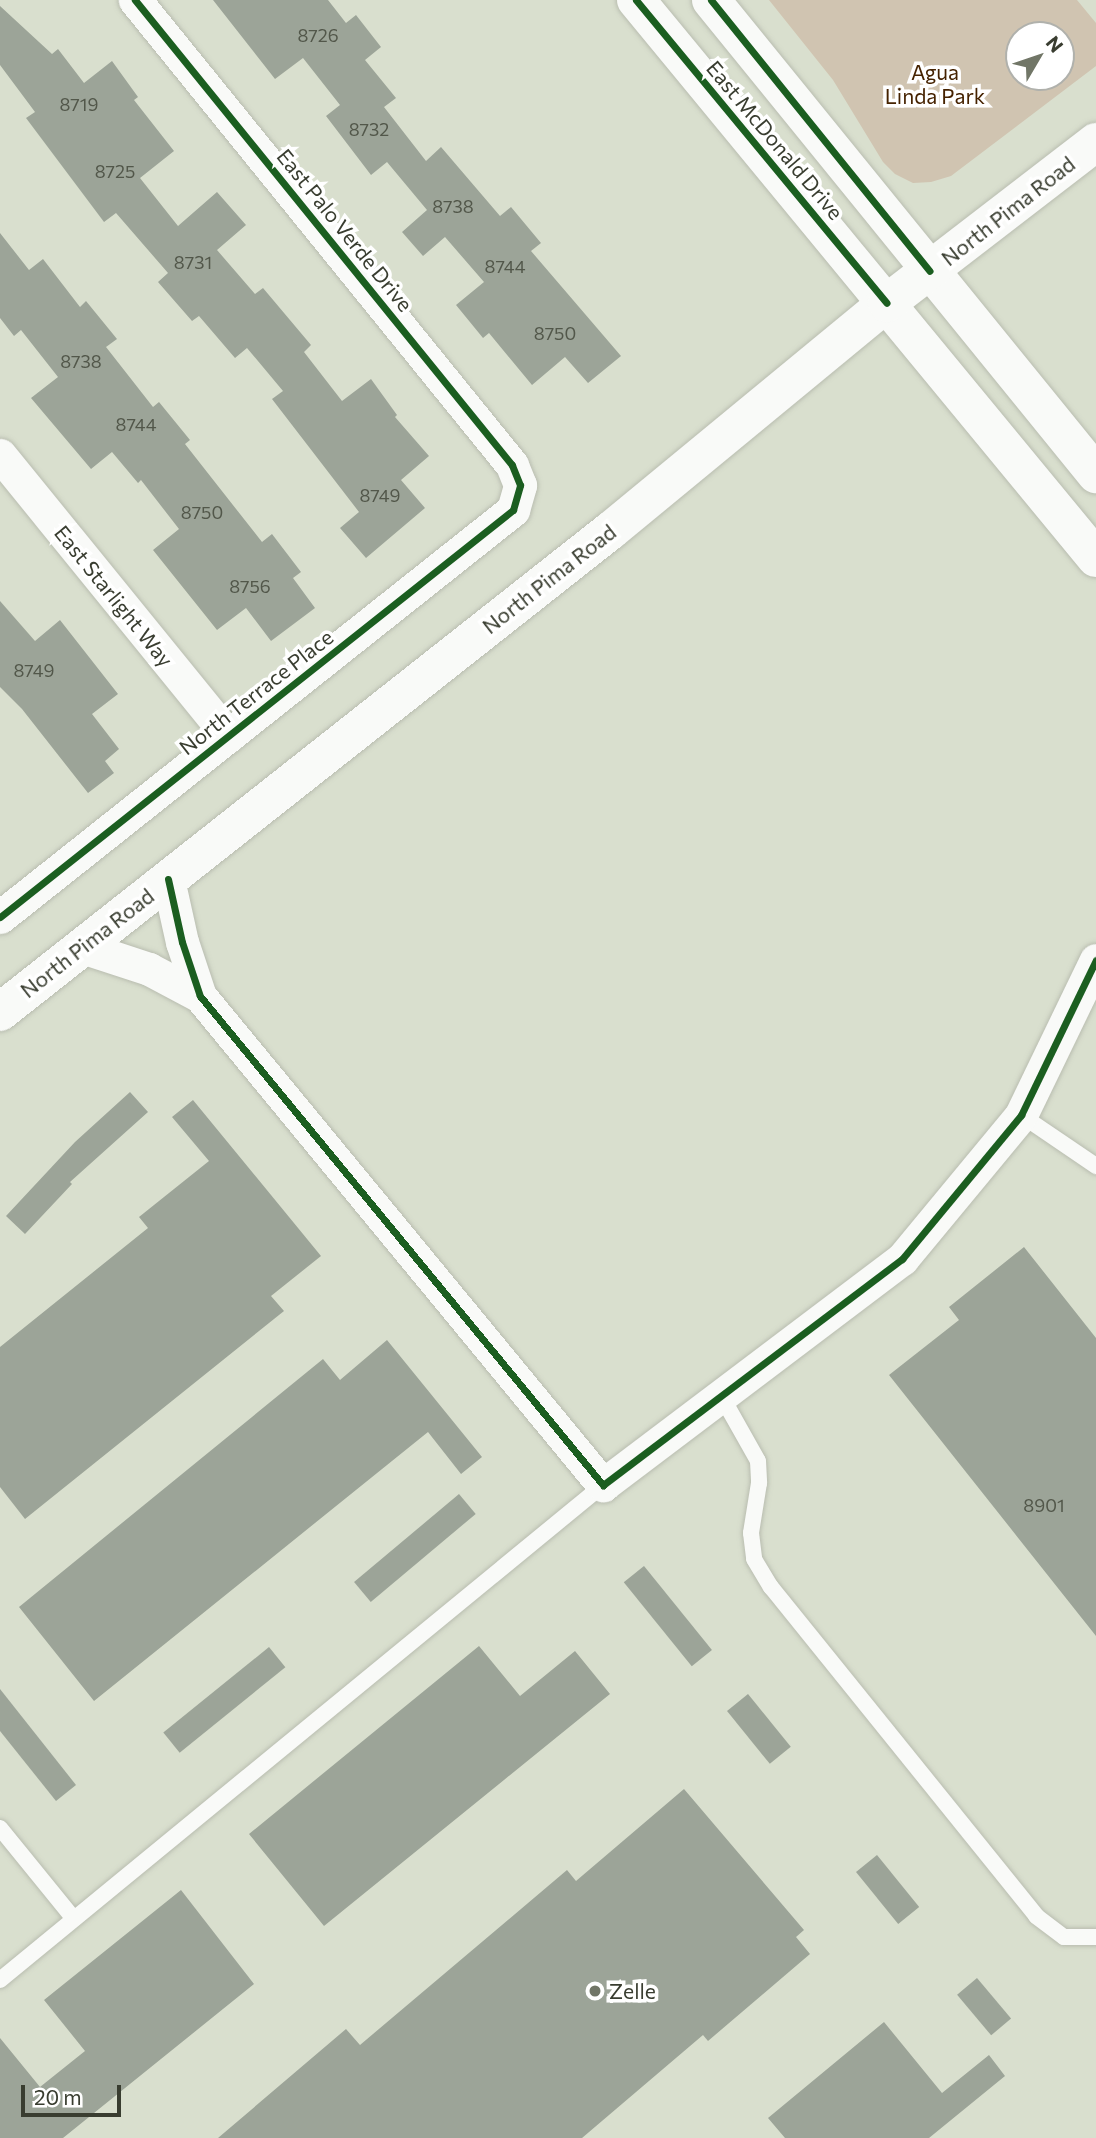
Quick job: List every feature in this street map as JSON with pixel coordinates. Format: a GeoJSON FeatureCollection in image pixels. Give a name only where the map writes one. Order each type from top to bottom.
{"type":"FeatureCollection","features":[{"type":"Feature","properties":{"kind":"main road","name":"East McDonald Drive"},"geometry":{"type":"LineString","coordinates":[[636,0],[1096,558]]}},
{"type":"Feature","properties":{"kind":"main road","name":"East McDonald Drive"},"geometry":{"type":"LineString","coordinates":[[711,0],[1096,474]]}},
{"type":"Feature","properties":{"kind":"main road","name":"North Pima Road"},"geometry":{"type":"LineString","coordinates":[[0,1012],[610,531],[887,303],[1096,142]]}},
{"type":"Feature","properties":{"kind":"street","name":"East Palo Verde Drive"},"geometry":{"type":"LineString","coordinates":[[135,0],[512,466],[520,485]]}},
{"type":"Feature","properties":{"kind":"street","name":"East Starlight Way"},"geometry":{"type":"LineString","coordinates":[[0,455],[228,736]]}},
{"type":"Feature","properties":{"kind":"street","name":"North Terrace Place"},"geometry":{"type":"LineString","coordinates":[[0,917],[513,510],[520,485]]}},
{"type":"Feature","properties":{"kind":"street"},"geometry":{"type":"LineString","coordinates":[[168,879],[183,942],[200,996],[603,1485],[902,1259],[1021,1115],[1096,960]]}},
{"type":"Feature","properties":{"kind":"street"},"geometry":{"type":"LineString","coordinates":[[82,947],[149,969],[200,996]]}},
{"type":"Feature","properties":{"kind":"lane"},"geometry":{"type":"LineString","coordinates":[[1021,1115],[1096,1166]]}},
{"type":"Feature","properties":{"kind":"lane"},"geometry":{"type":"LineString","coordinates":[[722,1397],[758,1461],[759,1483],[751,1533],[754,1559],[771,1587],[1036,1916],[1064,1937],[1096,1937]]}},
{"type":"Feature","properties":{"kind":"lane"},"geometry":{"type":"LineString","coordinates":[[0,1980],[603,1485]]}},
{"type":"Feature","properties":{"kind":"lane"},"geometry":{"type":"LineString","coordinates":[[0,1828],[74,1919]]}},
{"type":"Feature","properties":{"kind":"green space","name":"Agua Linda Park"},"geometry":{"type":"Polygon","coordinates":[[[769,0],[1077,0],[1096,23],[1096,66],[1075,82],[1075,21],[1005,21],[1005,91],[1063,91],[951,176],[931,182],[913,183],[895,174],[883,162],[833,80],[769,0]]]}},
{"type":"Feature","properties":{"kind":"building"},"geometry":{"type":"Polygon","coordinates":[[[213,0],[328,0],[346,23],[356,15],[381,47],[365,60],[396,98],[384,107],[426,161],[441,147],[500,216],[511,207],[541,243],[531,251],[621,356],[588,383],[565,357],[532,385],[489,333],[483,338],[456,305],[484,282],[445,237],[423,256],[402,232],[427,210],[387,162],[371,175],[326,116],[340,105],[303,58],[275,79],[213,0]]]}},
{"type":"Feature","properties":{"kind":"building"},"geometry":{"type":"Polygon","coordinates":[[[0,6],[52,54],[58,49],[84,83],[112,61],[138,97],[134,100],[174,151],[140,178],[178,226],[217,192],[246,225],[217,250],[255,294],[263,288],[311,345],[304,352],[342,401],[371,379],[397,415],[395,417],[429,456],[401,480],[425,508],[366,558],[340,528],[359,512],[272,399],[283,391],[247,348],[235,358],[199,316],[192,321],[158,282],[168,273],[116,213],[104,222],[26,118],[35,112],[0,65],[0,6]]]}},
{"type":"Feature","properties":{"kind":"building"},"geometry":{"type":"Polygon","coordinates":[[[0,233],[29,270],[43,259],[80,307],[86,301],[117,339],[106,347],[153,407],[159,402],[190,440],[185,444],[262,542],[272,534],[301,572],[293,578],[315,608],[271,641],[246,608],[217,630],[153,550],[179,529],[141,480],[138,483],[112,452],[91,469],[31,398],[58,377],[21,330],[14,336],[0,318],[0,233]]]}},
{"type":"Feature","properties":{"kind":"building"},"geometry":{"type":"Polygon","coordinates":[[[0,601],[35,641],[60,620],[118,694],[92,714],[119,749],[105,761],[114,773],[88,793],[22,709],[0,687],[0,601]]]}},
{"type":"Feature","properties":{"kind":"building"},"geometry":{"type":"Polygon","coordinates":[[[130,1092],[148,1112],[70,1182],[72,1184],[25,1234],[6,1216],[75,1142],[130,1092]]]}},
{"type":"Feature","properties":{"kind":"building"},"geometry":{"type":"Polygon","coordinates":[[[193,1100],[321,1256],[271,1296],[284,1311],[25,1519],[0,1487],[0,1347],[148,1228],[139,1217],[209,1161],[172,1117],[193,1100]]]}},
{"type":"Feature","properties":{"kind":"building"},"geometry":{"type":"Polygon","coordinates":[[[1024,1247],[1096,1338],[1096,1636],[889,1375],[959,1320],[949,1307],[1024,1247]]]}},
{"type":"Feature","properties":{"kind":"building"},"geometry":{"type":"Polygon","coordinates":[[[387,1340],[482,1457],[461,1474],[428,1432],[94,1701],[19,1607],[323,1359],[340,1380],[387,1340]]]}},
{"type":"Feature","properties":{"kind":"building"},"geometry":{"type":"Polygon","coordinates":[[[459,1494],[476,1514],[371,1602],[354,1582],[459,1494]]]}},
{"type":"Feature","properties":{"kind":"building"},"geometry":{"type":"Polygon","coordinates":[[[644,1566],[712,1650],[692,1666],[624,1582],[644,1566]]]}},
{"type":"Feature","properties":{"kind":"building"},"geometry":{"type":"Polygon","coordinates":[[[479,1646],[520,1696],[575,1651],[610,1694],[324,1926],[249,1834],[479,1646]]]}},
{"type":"Feature","properties":{"kind":"building"},"geometry":{"type":"Polygon","coordinates":[[[269,1647],[285,1667],[180,1753],[163,1733],[269,1647]]]}},
{"type":"Feature","properties":{"kind":"building"},"geometry":{"type":"Polygon","coordinates":[[[0,1689],[76,1785],[56,1801],[0,1731],[0,1689]]]}},
{"type":"Feature","properties":{"kind":"building"},"geometry":{"type":"Polygon","coordinates":[[[748,1694],[791,1747],[770,1764],[727,1711],[748,1694]]]}},
{"type":"Feature","properties":{"kind":"building","name":"Zelle"},"geometry":{"type":"Polygon","coordinates":[[[684,1789],[804,1930],[796,1937],[810,1954],[708,2041],[703,2035],[582,2138],[218,2138],[346,2029],[360,2045],[567,1870],[576,1881],[684,1789]]]}},
{"type":"Feature","properties":{"kind":"building"},"geometry":{"type":"Polygon","coordinates":[[[877,1855],[919,1907],[898,1924],[856,1872],[877,1855]]]}},
{"type":"Feature","properties":{"kind":"building"},"geometry":{"type":"Polygon","coordinates":[[[181,1890],[254,1984],[63,2138],[0,2138],[0,2038],[40,2087],[85,2051],[44,2000],[181,1890]]]}},
{"type":"Feature","properties":{"kind":"building"},"geometry":{"type":"Polygon","coordinates":[[[977,1978],[1011,2019],[991,2035],[957,1995],[977,1978]]]}},
{"type":"Feature","properties":{"kind":"building"},"geometry":{"type":"Polygon","coordinates":[[[884,2022],[942,2093],[989,2055],[1005,2076],[929,2138],[785,2138],[768,2118],[884,2022]]]}},
{"type":"Feature","properties":{"kind":"cycle path"},"geometry":{"type":"LineString","coordinates":[[0,917],[513,510],[520,485],[512,465],[135,0]]}},
{"type":"Feature","properties":{"kind":"cycle path"},"geometry":{"type":"LineString","coordinates":[[636,0],[887,303]]}},
{"type":"Feature","properties":{"kind":"cycle path"},"geometry":{"type":"LineString","coordinates":[[711,0],[930,271]]}},
{"type":"Feature","properties":{"kind":"cycle path"},"geometry":{"type":"LineString","coordinates":[[168,879],[182,942],[200,996],[603,1485],[902,1259],[1021,1115],[1096,960]]}},
{"type":"Feature","properties":{"kind":"place","name":"Zelle"},"geometry":{"type":"Point","coordinates":[595,1991]}}]}
